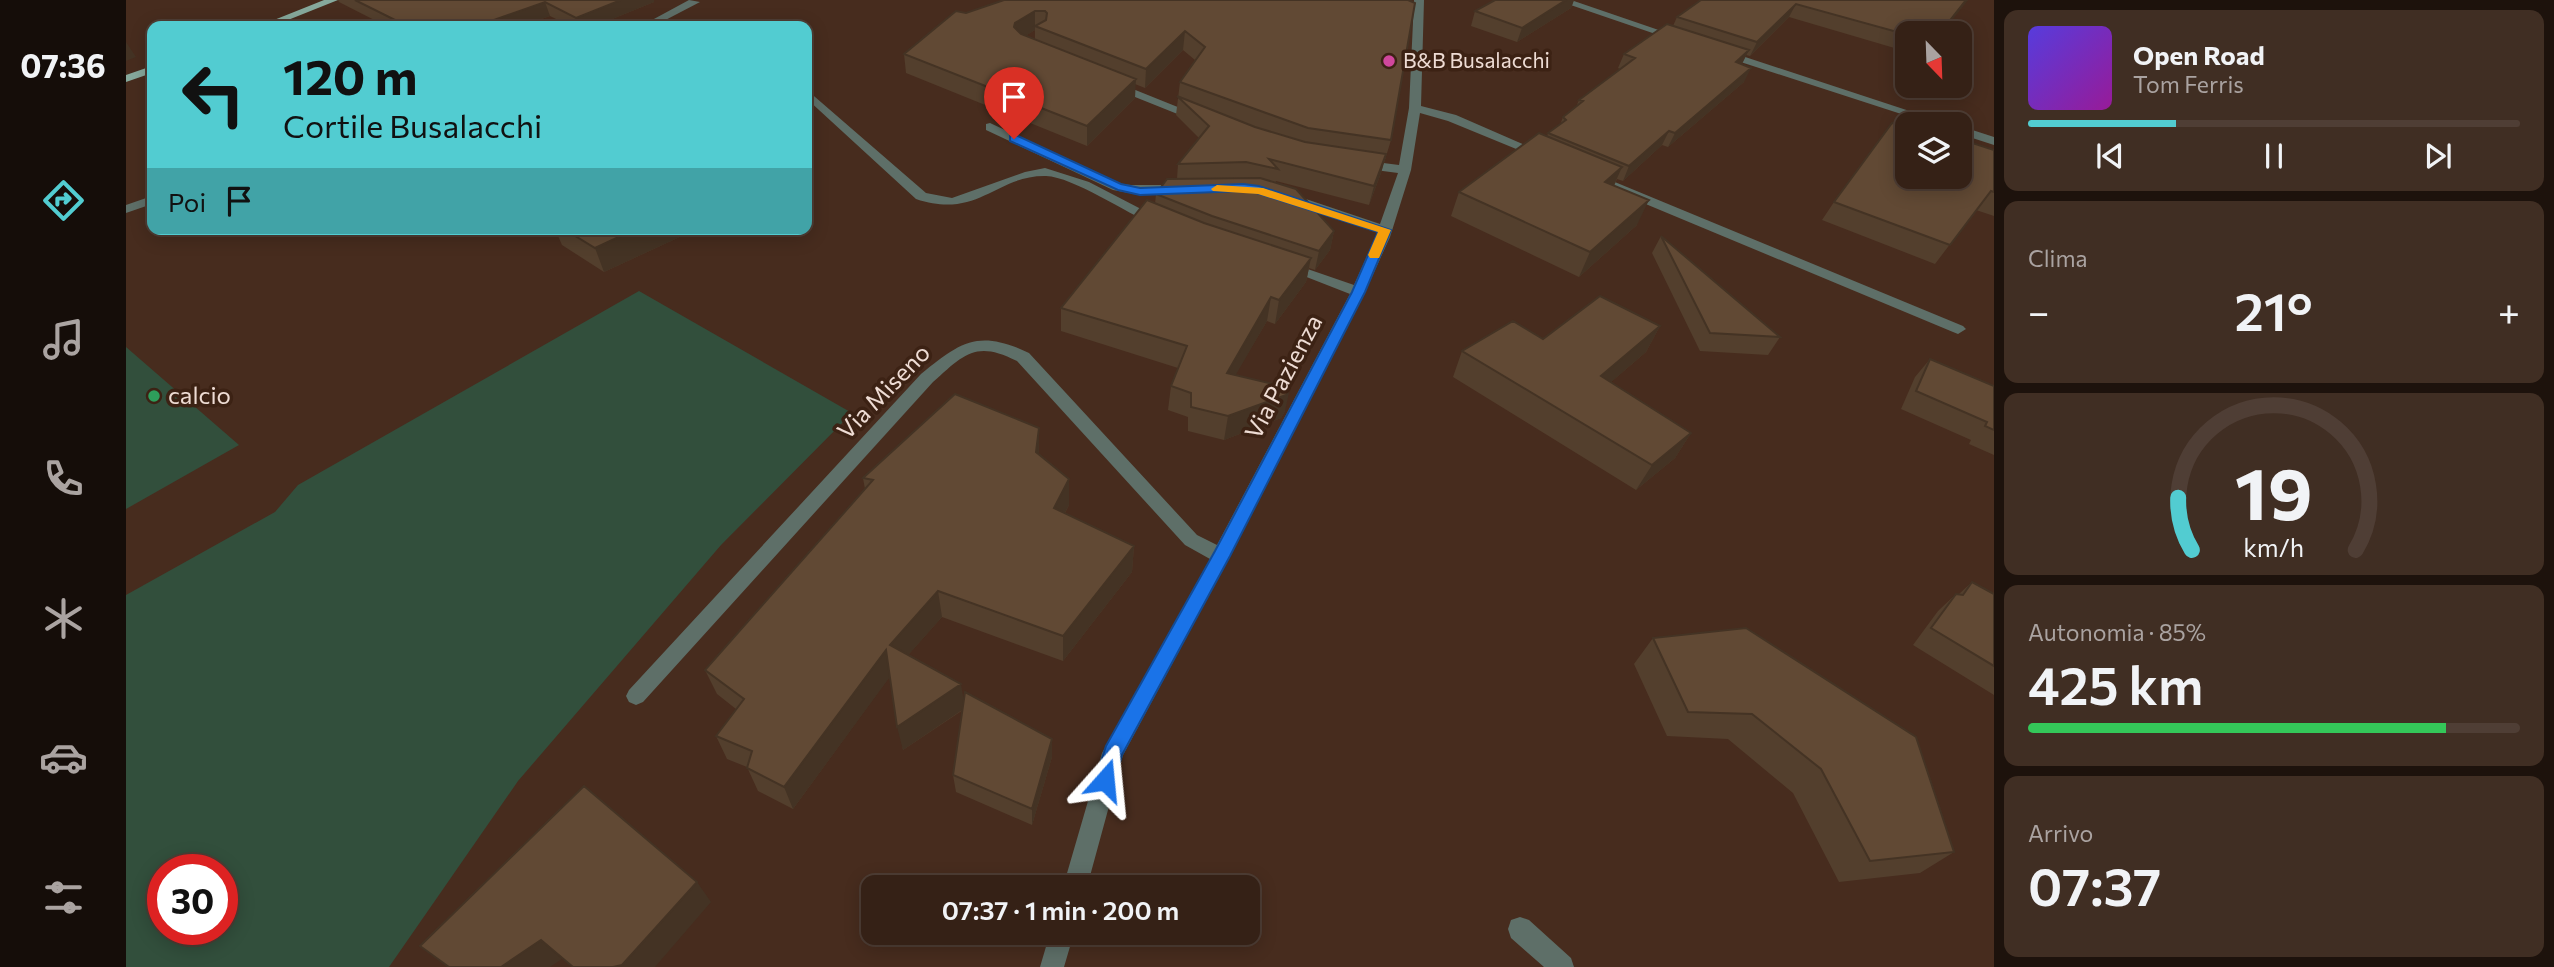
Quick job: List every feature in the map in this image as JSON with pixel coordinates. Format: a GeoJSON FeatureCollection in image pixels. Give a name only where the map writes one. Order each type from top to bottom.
{"type":"FeatureCollection","features":[{"type":"Feature","properties":{"kind":"main road"},"geometry":{"type":"LineString","coordinates":[[277,21],[333,0]]}},
{"type":"Feature","properties":{"kind":"main road"},"geometry":{"type":"LineString","coordinates":[[126,79],[147,71]]}},
{"type":"Feature","properties":{"kind":"street"},"geometry":{"type":"LineString","coordinates":[[656,21],[695,2],[694,0]]}},
{"type":"Feature","properties":{"kind":"street","name":"Via Pazienza"},"geometry":{"type":"LineString","coordinates":[[1078,875],[1113,753],[1221,556],[1358,292],[1385,230],[1405,170],[1415,108],[1419,0]]}},
{"type":"Feature","properties":{"kind":"street"},"geometry":{"type":"LineString","coordinates":[[1561,0],[1690,42]]}},
{"type":"Feature","properties":{"kind":"street"},"geometry":{"type":"LineString","coordinates":[[1717,51],[1906,112]]}},
{"type":"Feature","properties":{"kind":"street"},"geometry":{"type":"LineString","coordinates":[[1104,81],[1206,121]]}},
{"type":"Feature","properties":{"kind":"street"},"geometry":{"type":"LineString","coordinates":[[812,98],[921,196],[932,202],[951,202],[985,193],[1025,176],[1046,171],[1175,228]]}},
{"type":"Feature","properties":{"kind":"street"},"geometry":{"type":"LineString","coordinates":[[1415,108],[1452,118],[1552,160]]}},
{"type":"Feature","properties":{"kind":"street"},"geometry":{"type":"LineString","coordinates":[[990,127],[1118,187],[1140,191],[1202,189]]}},
{"type":"Feature","properties":{"kind":"street"},"geometry":{"type":"LineString","coordinates":[[1972,134],[1994,141]]}},
{"type":"Feature","properties":{"kind":"street"},"geometry":{"type":"LineString","coordinates":[[1342,161],[1405,170]]}},
{"type":"Feature","properties":{"kind":"street"},"geometry":{"type":"LineString","coordinates":[[1576,170],[1958,328]]}},
{"type":"Feature","properties":{"kind":"street"},"geometry":{"type":"LineString","coordinates":[[1279,195],[1385,230]]}},
{"type":"Feature","properties":{"kind":"street"},"geometry":{"type":"LineString","coordinates":[[126,209],[147,202]]}},
{"type":"Feature","properties":{"kind":"street"},"geometry":{"type":"LineString","coordinates":[[1270,261],[1358,292]]}},
{"type":"Feature","properties":{"kind":"street","name":"Via Miseno"},"geometry":{"type":"LineString","coordinates":[[636,696],[927,378],[953,355],[980,343],[1000,344],[1023,358],[1191,540],[1221,556]]}},
{"type":"Feature","properties":{"kind":"street"},"geometry":{"type":"LineString","coordinates":[[1520,929],[1562,967]]}},
{"type":"Feature","properties":{"kind":"street"},"geometry":{"type":"LineString","coordinates":[[1052,967],[1058,945]]}},
{"type":"Feature","properties":{"kind":"green space"},"geometry":{"type":"Polygon","coordinates":[[[639,291],[852,413],[721,545],[518,781],[389,967],[126,967],[126,595],[275,512],[298,485],[639,291]]]}},
{"type":"Feature","properties":{"kind":"green space","name":"calcio"},"geometry":{"type":"Polygon","coordinates":[[[126,347],[239,445],[126,509],[126,347]]]}},
{"type":"Feature","properties":{"kind":"building"},"geometry":{"type":"Polygon","coordinates":[[[355,0],[621,0],[576,18],[545,2],[491,21],[397,21],[355,0]]]}},
{"type":"Feature","properties":{"kind":"building"},"geometry":{"type":"Polygon","coordinates":[[[1004,0],[1408,0],[1415,3],[1391,140],[1308,128],[1180,82],[1205,47],[1185,31],[1146,69],[1035,26],[1046,20],[1045,11],[1035,11],[1015,23],[1014,27],[1021,34],[1136,79],[1087,126],[904,54],[956,11],[966,13],[1004,0]]]}},
{"type":"Feature","properties":{"kind":"building"},"geometry":{"type":"Polygon","coordinates":[[[1495,0],[1566,0],[1522,28],[1475,11],[1495,0]]]}},
{"type":"Feature","properties":{"kind":"building"},"geometry":{"type":"Polygon","coordinates":[[[1701,0],[1966,0],[1949,21],[1895,21],[1895,31],[1796,4],[1757,42],[1677,17],[1701,0]]]}},
{"type":"Feature","properties":{"kind":"building"},"geometry":{"type":"Polygon","coordinates":[[[1667,24],[1749,50],[1736,62],[1751,68],[1675,133],[1669,131],[1629,166],[1548,133],[1566,120],[1563,117],[1583,101],[1579,100],[1635,58],[1624,54],[1667,24]]]}},
{"type":"Feature","properties":{"kind":"building"},"geometry":{"type":"Polygon","coordinates":[[[1177,96],[1255,127],[1305,142],[1386,154],[1374,186],[1269,159],[1278,169],[1246,162],[1178,164],[1209,126],[1177,96]]]}},
{"type":"Feature","properties":{"kind":"building"},"geometry":{"type":"Polygon","coordinates":[[[1892,123],[1895,124],[1895,189],[1972,189],[1972,143],[1994,150],[1994,192],[1991,191],[1950,245],[1834,202],[1892,123]]]}},
{"type":"Feature","properties":{"kind":"building"},"geometry":{"type":"Polygon","coordinates":[[[1539,133],[1622,167],[1605,182],[1649,200],[1590,252],[1459,192],[1539,133]]]}},
{"type":"Feature","properties":{"kind":"building"},"geometry":{"type":"Polygon","coordinates":[[[1260,178],[1296,189],[1334,231],[1319,251],[1212,216],[1156,194],[1167,179],[1260,178]]]}},
{"type":"Feature","properties":{"kind":"building"},"geometry":{"type":"Polygon","coordinates":[[[1147,200],[1204,223],[1311,258],[1279,300],[1271,297],[1227,373],[1290,388],[1286,395],[1228,416],[1191,407],[1191,393],[1171,386],[1187,346],[1061,308],[1147,200]]]}},
{"type":"Feature","properties":{"kind":"building"},"geometry":{"type":"Polygon","coordinates":[[[574,235],[623,235],[595,248],[574,235]]]}},
{"type":"Feature","properties":{"kind":"building"},"geometry":{"type":"Polygon","coordinates":[[[1661,236],[1780,337],[1710,333],[1661,236]]]}},
{"type":"Feature","properties":{"kind":"building"},"geometry":{"type":"Polygon","coordinates":[[[1600,296],[1660,326],[1601,376],[1691,433],[1652,465],[1462,351],[1513,321],[1543,339],[1600,296]]]}},
{"type":"Feature","properties":{"kind":"building"},"geometry":{"type":"Polygon","coordinates":[[[1930,359],[1994,386],[1994,430],[1985,426],[1987,422],[1916,391],[1930,359]]]}},
{"type":"Feature","properties":{"kind":"building"},"geometry":{"type":"Polygon","coordinates":[[[955,394],[1039,428],[1036,452],[1069,479],[1054,508],[1134,546],[1063,636],[938,591],[890,645],[961,684],[897,727],[886,650],[784,787],[747,768],[752,751],[716,736],[744,699],[705,670],[873,480],[863,478],[955,394]]]}},
{"type":"Feature","properties":{"kind":"building"},"geometry":{"type":"Polygon","coordinates":[[[1972,582],[1994,594],[1994,666],[1931,628],[1956,594],[1963,595],[1972,582]]]}},
{"type":"Feature","properties":{"kind":"building"},"geometry":{"type":"Polygon","coordinates":[[[1746,628],[1916,737],[1954,852],[1870,861],[1821,769],[1752,714],[1688,712],[1653,638],[1746,628]]]}},
{"type":"Feature","properties":{"kind":"building"},"geometry":{"type":"Polygon","coordinates":[[[965,692],[1052,739],[1032,809],[953,775],[965,692]]]}},
{"type":"Feature","properties":{"kind":"building"},"geometry":{"type":"Polygon","coordinates":[[[584,786],[697,882],[622,965],[573,967],[541,940],[501,967],[449,967],[420,946],[584,786]]]}},
{"type":"Feature","properties":{"kind":"slow traffic"},"geometry":{"type":"LineString","coordinates":[[1217,189],[1259,190],[1385,230],[1375,255]]}},
{"type":"Feature","properties":{"kind":"place","name":"B&B Busalacchi"},"geometry":{"type":"Point","coordinates":[1389,61]}},
{"type":"Feature","properties":{"kind":"place","name":"calcio"},"geometry":{"type":"Point","coordinates":[154,396]}},
{"type":"Feature","properties":{"kind":"route"},"geometry":{"type":"LineString","coordinates":[[1014,139],[1118,187],[1140,191],[1243,188],[1259,190],[1385,230],[1358,292],[1221,556],[1113,753],[1105,780]]}}]}
